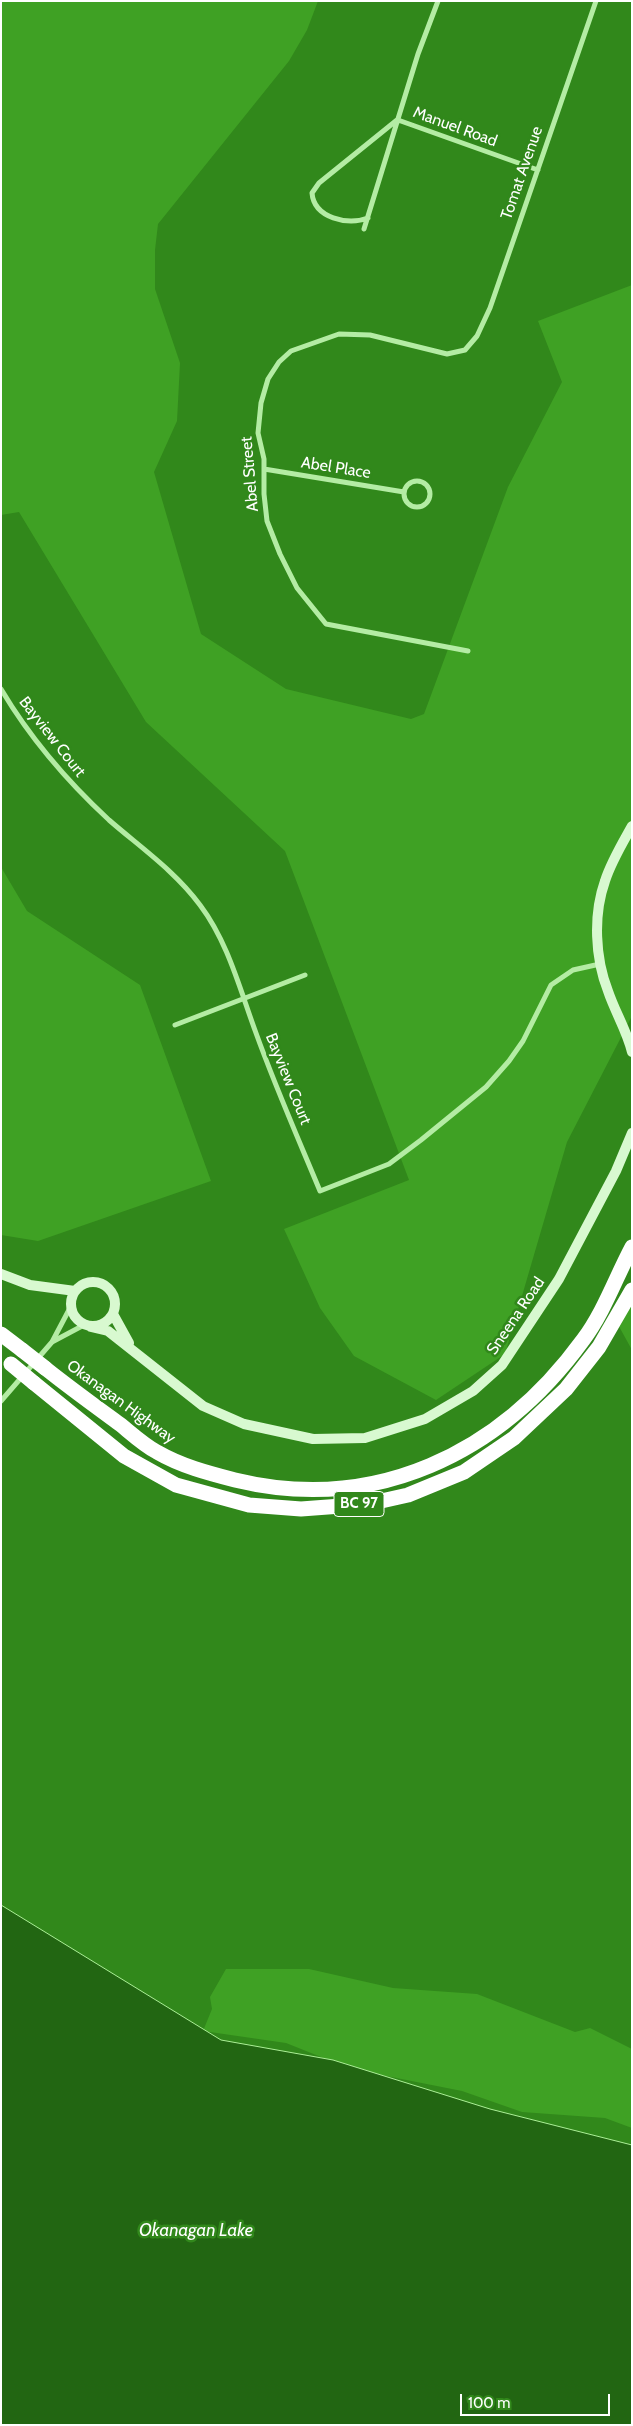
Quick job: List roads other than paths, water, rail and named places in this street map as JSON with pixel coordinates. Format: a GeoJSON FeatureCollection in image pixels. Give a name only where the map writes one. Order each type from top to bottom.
{"type":"FeatureCollection","features":[{"type":"Feature","properties":{"kind":"highway"},"geometry":{"type":"LineString","coordinates":[[622,1266],[632,1242]]}},
{"type":"Feature","properties":{"kind":"highway","name":"Okanagan Highway"},"geometry":{"type":"LineString","coordinates":[[1,1334],[156,1452],[209,1474],[264,1487],[331,1491],[380,1483],[447,1459],[481,1440],[517,1414],[551,1381],[584,1339],[632,1246]]}},
{"type":"Feature","properties":{"kind":"highway","name":"BC 97"},"geometry":{"type":"LineString","coordinates":[[6,1360],[124,1456],[176,1486],[249,1505],[301,1509],[368,1504],[408,1495],[464,1472],[514,1438],[566,1389],[599,1347],[632,1290]]}},
{"type":"Feature","properties":{"kind":"street","name":"Manuel Road"},"geometry":{"type":"LineString","coordinates":[[438,1],[418,54],[398,120],[538,170]]}},
{"type":"Feature","properties":{"kind":"street","name":"Tomat Avenue"},"geometry":{"type":"LineString","coordinates":[[465,350],[477,336],[490,308],[596,1]]}},
{"type":"Feature","properties":{"kind":"street"},"geometry":{"type":"LineString","coordinates":[[364,228],[398,120]]}},
{"type":"Feature","properties":{"kind":"street"},"geometry":{"type":"LineString","coordinates":[[368,218],[359,222],[342,221],[317,207],[312,199],[312,193],[319,183],[398,120]]}},
{"type":"Feature","properties":{"kind":"street","name":"Abel Street"},"geometry":{"type":"LineString","coordinates":[[465,350],[447,354],[370,335],[339,334],[291,351],[279,362],[268,379],[261,403],[258,433],[264,468],[267,521],[280,554],[297,588],[326,624],[468,651]]}},
{"type":"Feature","properties":{"kind":"street","name":"Abel Place"},"geometry":{"type":"LineString","coordinates":[[264,468],[404,492]]}},
{"type":"Feature","properties":{"kind":"street"},"geometry":{"type":"LineString","coordinates":[[420,481],[428,486],[430,494],[427,503],[415,507],[408,503],[404,492],[412,482],[420,481]]}},
{"type":"Feature","properties":{"kind":"street","name":"Bayview Court"},"geometry":{"type":"LineString","coordinates":[[1,689],[34,738],[69,782],[115,825],[169,870],[201,905],[224,946],[256,1034],[320,1191],[389,1164],[422,1140],[486,1087],[509,1060],[523,1041],[551,985],[573,970],[600,964]]}},
{"type":"Feature","properties":{"kind":"street"},"geometry":{"type":"LineString","coordinates":[[632,826],[604,883],[598,930],[600,964],[607,990],[632,1052]]}},
{"type":"Feature","properties":{"kind":"street"},"geometry":{"type":"LineString","coordinates":[[176,1026],[305,975]]}},
{"type":"Feature","properties":{"kind":"street","name":"Sneena Road"},"geometry":{"type":"LineString","coordinates":[[87,1326],[108,1331],[202,1406],[244,1424],[313,1439],[365,1438],[425,1419],[473,1391],[502,1365],[559,1278],[616,1171],[632,1134]]}},
{"type":"Feature","properties":{"kind":"street"},"geometry":{"type":"LineString","coordinates":[[1,1274],[30,1285],[75,1291]]}},
{"type":"Feature","properties":{"kind":"street"},"geometry":{"type":"LineString","coordinates":[[1,1400],[52,1342],[71,1306],[75,1291],[82,1285],[92,1282],[101,1284],[109,1289],[114,1297],[113,1314],[100,1325],[87,1326],[52,1342]]}},
{"type":"Feature","properties":{"kind":"street"},"geometry":{"type":"LineString","coordinates":[[71,1306],[77,1320],[87,1326]]}},
{"type":"Feature","properties":{"kind":"street","name":"Sneena Road"},"geometry":{"type":"LineString","coordinates":[[113,1314],[122,1333],[137,1354]]}},
{"type":"Feature","properties":{"kind":"water","name":"Okanagan Lake"},"geometry":{"type":"Polygon","coordinates":[[[1,1905],[221,2040],[333,2060],[490,2109],[632,2145],[632,2425],[1,2425],[1,1905]]]}}]}
